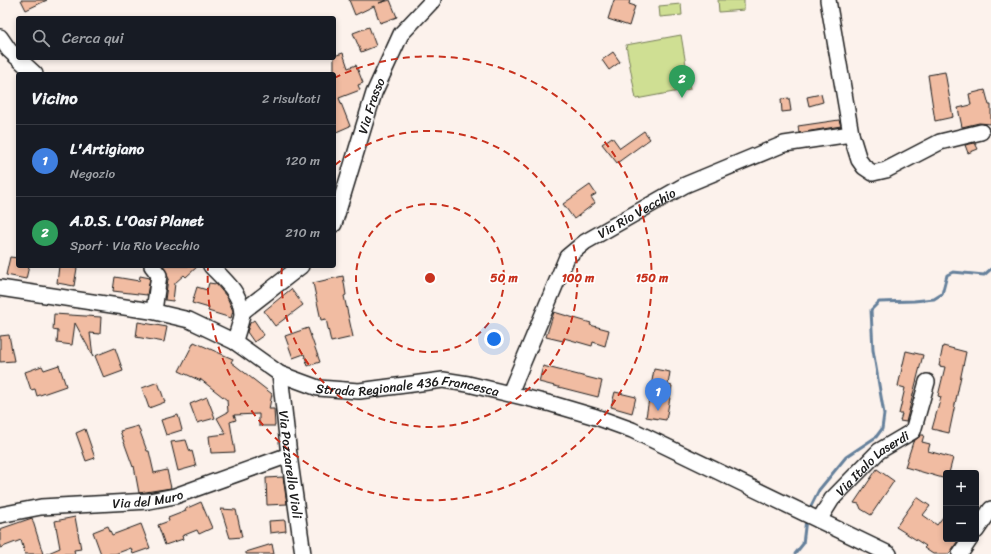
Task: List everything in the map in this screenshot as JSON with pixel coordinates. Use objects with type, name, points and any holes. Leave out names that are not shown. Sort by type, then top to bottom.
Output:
[{"type":"street","name":"Via Frasso","points":[[336,217],[374,93],[401,34],[433,0]]},
{"type":"street","points":[[828,0],[851,134],[859,160],[864,167],[874,173],[886,170],[940,142],[981,132]]},
{"type":"street","points":[[0,37],[9,50],[16,56]]},
{"type":"street","points":[[20,60],[33,72]]},
{"type":"street","name":"Via Rio Vecchio","points":[[510,393],[568,257],[585,242],[685,185],[784,144],[851,134]]},
{"type":"street","points":[[154,268],[159,275],[154,311]]},
{"type":"street","points":[[213,268],[229,284],[237,297],[242,312],[235,342]]},
{"type":"street","points":[[242,312],[298,268]]},
{"type":"street","name":"Strada Regionale 436 Francesca","points":[[0,288],[154,311],[189,320],[235,342],[280,374],[318,388],[335,391],[359,391],[443,380],[510,393],[596,417],[632,430],[889,554]]},
{"type":"street","name":"Via Pozzarello Violi","points":[[280,374],[289,456],[303,554]]},
{"type":"street","name":"Via Italo Laserdi","points":[[809,515],[832,499],[879,451],[913,431],[927,382]]},
{"type":"street","name":"Via del Muro","points":[[0,515],[42,508],[149,501],[175,496],[289,456]]},
{"type":"street","points":[[979,527],[991,509]]},
{"type":"street","points":[[960,554],[968,542]]},
{"type":"green space","points":[[718,0],[744,0],[744,10],[719,12]]},
{"type":"green space","points":[[681,4],[682,15],[660,17],[659,6]]},
{"type":"green space","points":[[681,35],[690,89],[636,99],[626,45]]},
{"type":"building","points":[[21,0],[47,0],[26,10]]},
{"type":"building","points":[[349,0],[387,0],[379,3],[390,0],[397,17],[380,23],[374,6],[355,15]]},
{"type":"building","points":[[614,0],[630,0],[629,4],[635,6],[629,26],[608,19]]},
{"type":"building","points":[[369,27],[376,46],[361,52],[353,33]]},
{"type":"building","points":[[613,52],[620,62],[609,70],[602,60]]},
{"type":"building","points":[[343,53],[348,68],[356,65],[363,83],[358,85],[360,90],[339,98],[350,126],[336,132],[336,72],[334,72],[334,60],[336,60],[336,55]]},
{"type":"building","points":[[945,72],[953,117],[935,121],[928,75]]},
{"type":"building","points":[[985,90],[989,105],[991,105],[991,124],[979,123],[962,127],[958,108],[971,105],[969,94]]},
{"type":"building","points":[[821,94],[823,102],[809,106],[807,97]]},
{"type":"building","points":[[789,98],[791,111],[782,112],[781,99]]},
{"type":"building","points":[[839,120],[841,126],[799,133],[798,126]]},
{"type":"building","points":[[644,131],[650,139],[617,163],[602,144],[612,137],[620,148]]},
{"type":"building","points":[[975,143],[978,149],[968,153],[965,145]]},
{"type":"building","points":[[590,185],[596,194],[591,197],[595,203],[574,219],[563,204]]},
{"type":"building","points":[[10,257],[16,258],[16,268],[29,268],[26,279],[6,275]]},
{"type":"building","points":[[59,268],[77,268],[74,286],[57,283]]},
{"type":"building","points":[[164,268],[196,268],[186,277],[184,275],[175,283],[173,301],[165,300],[169,279]]},
{"type":"building","points":[[140,276],[150,278],[147,295],[113,291],[115,277],[139,281]]},
{"type":"building","points":[[343,276],[346,295],[344,296],[353,337],[331,342],[326,319],[321,320],[313,283]]},
{"type":"building","points":[[209,283],[216,284],[227,297],[233,311],[231,318],[208,311],[209,308],[192,303],[197,287],[207,290]]},
{"type":"building","points":[[291,289],[303,305],[275,326],[264,311]]},
{"type":"building","points":[[554,312],[609,330],[605,346],[593,342],[592,346],[564,338],[563,341],[546,337]]},
{"type":"building","points":[[54,314],[101,317],[100,334],[90,333],[93,356],[75,323],[72,345],[57,343],[58,331],[53,330]]},
{"type":"building","points":[[254,320],[264,335],[254,342],[247,332],[250,323]]},
{"type":"building","points":[[138,322],[167,327],[164,342],[136,337]]},
{"type":"building","points":[[308,328],[320,362],[308,366],[304,354],[293,358],[285,336]]},
{"type":"building","points":[[9,335],[14,361],[0,362],[0,336]]},
{"type":"building","points":[[194,342],[233,359],[231,362],[272,394],[269,409],[274,409],[275,426],[259,426],[259,414],[234,415],[236,420],[230,422],[235,452],[211,453],[209,436],[226,434],[217,418],[228,412],[227,400],[200,379],[201,381],[179,371]]},
{"type":"building","points":[[943,346],[966,352],[949,433],[932,429],[941,397],[938,396],[945,367],[939,366]]},
{"type":"building","points":[[115,348],[123,371],[104,378],[95,356]]},
{"type":"building","points":[[906,351],[923,355],[906,422],[900,421],[902,414],[899,414],[905,388],[898,386]]},
{"type":"building","points":[[59,365],[66,386],[37,396],[35,389],[31,390],[25,372],[42,366],[44,370]]},
{"type":"building","points":[[543,366],[602,381],[598,397],[539,382]]},
{"type":"building","points":[[654,369],[670,372],[668,385],[672,386],[666,420],[646,417]]},
{"type":"building","points":[[158,382],[165,402],[149,408],[142,388]]},
{"type":"building","points":[[615,392],[636,397],[632,413],[611,407]]},
{"type":"building","points":[[207,397],[215,418],[197,423],[190,404]]},
{"type":"building","points":[[178,415],[182,430],[166,435],[161,420]]},
{"type":"building","points":[[138,426],[147,451],[149,451],[154,473],[167,470],[171,488],[139,493],[134,466],[133,467],[120,431]]},
{"type":"building","points":[[85,429],[95,458],[86,461],[76,433]]},
{"type":"building","points":[[921,435],[924,435],[922,442],[930,444],[928,451],[953,458],[950,470],[943,470],[943,478],[905,467],[913,442]]},
{"type":"building","points":[[186,440],[190,452],[192,451],[196,466],[178,471],[171,442]]},
{"type":"building","points":[[877,469],[894,481],[871,515],[861,509],[859,504],[854,503]]},
{"type":"building","points":[[283,477],[287,504],[267,505],[266,478]]},
{"type":"building","points":[[917,497],[930,506],[923,515],[937,525],[943,517],[943,542],[957,542],[949,554],[933,554],[924,548],[926,546],[896,527]]},
{"type":"building","points":[[201,502],[212,528],[199,534],[197,530],[182,536],[183,539],[165,545],[158,525],[169,521],[168,518],[186,511],[185,509]]},
{"type":"building","points":[[221,509],[236,510],[242,537],[230,538]]},
{"type":"building","points":[[75,517],[81,549],[74,550],[75,554],[46,554],[60,548],[55,521]]},
{"type":"building","points":[[32,518],[43,554],[25,554],[21,540],[0,548],[0,529]]},
{"type":"building","points":[[285,520],[286,531],[270,533],[269,521]]},
{"type":"building","points":[[141,524],[150,548],[133,554],[131,548],[115,554],[101,554],[93,532],[108,526],[112,535]]},
{"type":"building","points":[[272,544],[274,554],[246,554],[246,552]]},
{"type":"waterway","points":[[809,510],[819,490],[846,457],[876,437],[882,429],[884,414],[873,350],[871,310],[879,302],[934,299],[942,294],[947,275],[953,272],[984,275],[991,269]]},
{"type":"waterway","points":[[795,554],[803,544],[806,519]]},
{"type":"place","name":"A.D.S. L'Oasi Planet","points":[[682,98]]},
{"type":"place","name":"L'Artigiano","points":[[658,411]]}]
